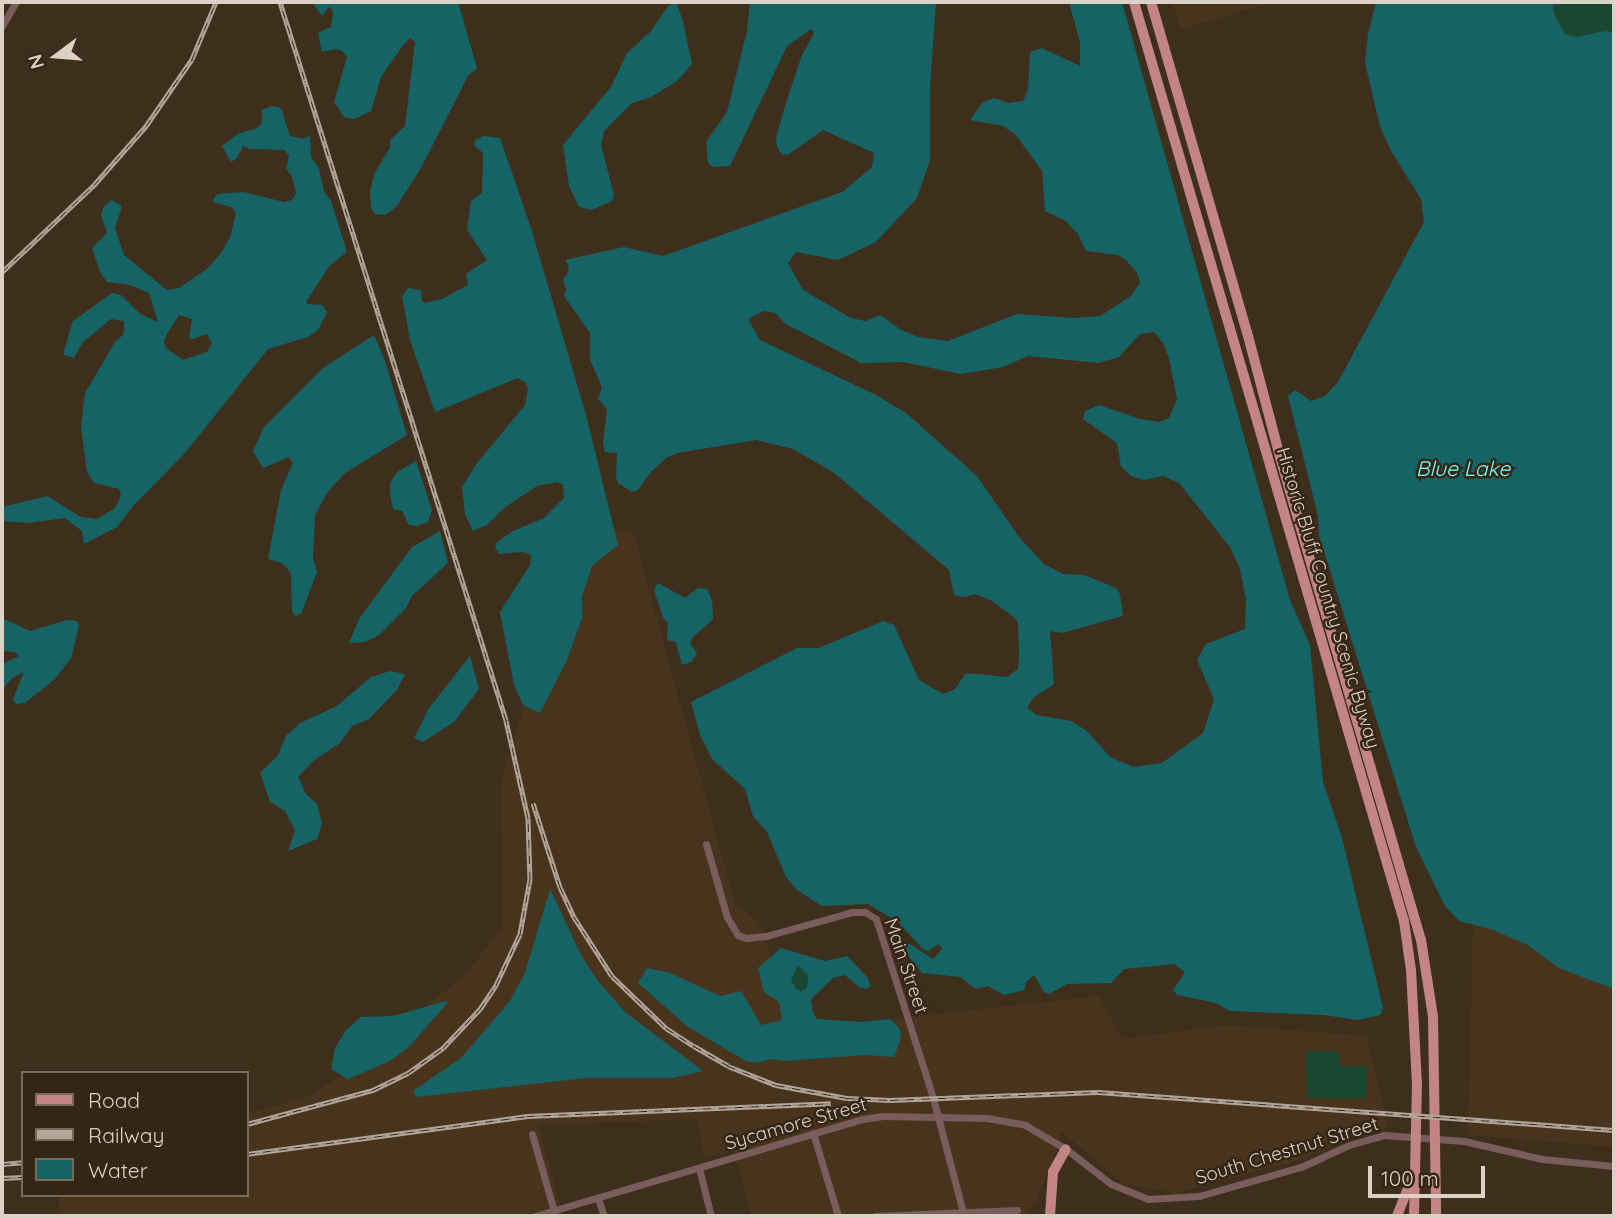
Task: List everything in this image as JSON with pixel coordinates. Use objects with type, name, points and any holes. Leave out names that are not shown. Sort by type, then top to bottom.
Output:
[{"type":"main road","name":"Historic Bluff Country Scenic Byway","points":[[1135,2],[1396,887],[1411,970],[1417,1084],[1414,1216]]},
{"type":"main road","name":"Historic Bluff Country Scenic Byway","points":[[1151,2],[1243,318],[1283,469],[1415,913],[1429,984],[1434,1083],[1434,1216]]},
{"type":"main road","points":[[1050,1216],[1049,1201],[1055,1165],[1066,1149]]},
{"type":"main road","points":[[1397,1216],[1415,1169]]},
{"type":"main road","points":[[1042,1216],[1049,1201]]},
{"type":"street","points":[[2,26],[16,2]]},
{"type":"street","name":"Main Street","points":[[706,844],[727,917],[738,934],[746,938],[766,936],[852,912],[865,912],[876,919],[933,1098],[936,1119],[964,1212]]},
{"type":"street","name":"Sycamore Street","points":[[534,1216],[872,1116],[987,1118],[1012,1121],[1038,1130],[1066,1149]]},
{"type":"street","points":[[813,1133],[838,1216]]},
{"type":"street","points":[[532,1135],[554,1211]]},
{"type":"street","name":"South Chestnut Street","points":[[1066,1149],[1111,1184],[1139,1196],[1166,1200],[1199,1196],[1301,1167],[1349,1145],[1384,1135],[1464,1141],[1542,1159],[1614,1166]]},
{"type":"street","points":[[699,1168],[712,1216]]},
{"type":"street","points":[[598,1198],[604,1216]]},
{"type":"street","points":[[876,1216],[1017,1210]]},
{"type":"shaded area","points":[[1172,2],[1273,2],[1181,29]]},
{"type":"shaded area","points":[[581,519],[634,535],[735,904],[758,921],[798,1031],[871,1036],[899,1018],[1099,996],[1122,1039],[1227,1025],[1367,1036],[1388,1129],[1367,1132],[1298,1160],[1175,1193],[1124,1184],[1062,1132],[1036,1202],[1026,1216],[752,1216],[733,1151],[705,1158],[697,1119],[538,1125],[563,1216],[59,1216],[59,1197],[248,1197],[248,1113],[308,1097],[353,1067],[466,974],[502,928],[501,781]]},
{"type":"shaded area","points":[[1474,885],[1614,924],[1614,1147],[1468,1135]]},
{"type":"green space","points":[[1553,2],[1614,2],[1614,32],[1605,31],[1577,37],[1565,34],[1554,14]]},
{"type":"green space","points":[[798,964],[808,976],[807,988],[801,991],[796,989],[791,981]]},
{"type":"green space","points":[[1306,1051],[1339,1052],[1340,1066],[1366,1066],[1366,1098],[1307,1098]]},
{"type":"water","points":[[312,2],[458,2],[477,68],[468,76],[421,168],[397,206],[385,215],[375,214],[371,208],[370,191],[375,172],[390,148],[390,140],[405,126],[415,42],[410,38],[404,44],[381,77],[371,111],[354,119],[344,117],[334,102],[347,57],[342,51],[335,49],[322,52],[318,33],[331,27],[333,12],[331,7],[328,8],[322,16]]},
{"type":"water","points":[[676,2],[692,64],[677,81],[651,97],[632,103],[604,131],[601,145],[614,195],[612,201],[592,210],[579,207],[569,186],[563,145],[611,87],[627,53],[651,31],[668,6]]},
{"type":"water","points":[[750,2],[936,2],[930,87],[930,160],[917,198],[876,242],[838,260],[796,252],[788,263],[803,290],[851,318],[865,321],[880,315],[901,330],[919,337],[948,341],[1017,314],[1074,318],[1100,316],[1131,296],[1140,283],[1137,273],[1126,260],[1118,255],[1086,251],[1078,234],[1066,221],[1045,211],[1042,171],[1016,135],[1003,126],[970,120],[982,103],[994,98],[1008,103],[1023,101],[1028,90],[1030,52],[1042,48],[1080,66],[1080,43],[1069,2],[1122,2],[1290,600],[1310,645],[1323,782],[1342,838],[1383,1008],[1380,1015],[1358,1020],[1324,1015],[1230,1011],[1216,1003],[1177,995],[1173,990],[1185,972],[1174,964],[1124,969],[1111,983],[1067,984],[1049,994],[1044,992],[1034,975],[1026,982],[1024,990],[1004,995],[988,986],[976,989],[960,977],[922,973],[906,953],[904,944],[910,944],[933,959],[942,949],[939,944],[928,951],[923,949],[898,922],[868,904],[822,906],[797,890],[786,877],[767,832],[753,816],[745,789],[712,759],[700,735],[691,702],[797,648],[819,648],[883,621],[894,625],[919,680],[943,694],[955,689],[966,673],[1007,677],[1018,669],[1018,623],[992,601],[976,594],[963,597],[954,595],[949,570],[833,472],[793,449],[756,440],[677,453],[666,458],[649,474],[638,490],[632,492],[618,483],[617,453],[605,452],[603,443],[607,409],[598,399],[602,387],[590,360],[590,333],[564,296],[566,290],[563,278],[567,275],[569,266],[565,260],[624,247],[663,256],[842,192],[872,167],[874,153],[823,130],[789,154],[782,155],[777,147],[776,137],[787,100],[802,55],[814,33],[811,29],[787,46],[730,166],[713,167],[708,163],[706,142],[727,112],[747,31]],"holes":[[[764,311],[775,313],[786,324],[861,363],[903,362],[961,374],[1003,367],[1028,356],[1099,363],[1119,357],[1140,334],[1154,332],[1163,343],[1169,358],[1177,399],[1169,418],[1159,422],[1140,419],[1099,405],[1085,411],[1083,419],[1117,443],[1121,466],[1131,476],[1144,480],[1163,476],[1179,483],[1230,547],[1240,569],[1246,599],[1245,629],[1206,644],[1197,660],[1214,699],[1203,733],[1162,763],[1133,767],[1110,757],[1087,731],[1071,721],[1037,715],[1027,708],[1033,698],[1054,684],[1050,631],[1062,633],[1123,616],[1120,594],[1116,588],[1084,575],[1063,574],[1044,564],[1019,537],[977,476],[906,413],[876,395],[760,340],[748,319]]]},
{"type":"water","name":"Blue Lake","points":[[1376,2],[1553,2],[1554,14],[1565,34],[1577,37],[1605,31],[1614,32],[1614,989],[1559,968],[1526,944],[1491,929],[1459,921],[1445,906],[1416,847],[1319,535],[1318,516],[1288,396],[1295,390],[1311,401],[1325,396],[1338,382],[1424,222],[1421,199],[1391,151],[1380,126],[1365,63],[1368,34]]},
{"type":"water","points":[[271,106],[279,107],[290,136],[302,139],[310,136],[311,157],[319,168],[324,192],[331,201],[347,252],[330,265],[306,302],[322,305],[327,312],[318,330],[308,337],[268,349],[185,453],[134,505],[117,527],[84,544],[82,531],[65,518],[27,523],[2,521],[2,507],[47,496],[81,517],[97,519],[115,508],[121,496],[119,489],[94,483],[87,472],[81,426],[85,393],[115,342],[124,334],[124,321],[111,319],[82,343],[74,358],[64,355],[64,351],[73,321],[112,293],[121,295],[140,314],[158,322],[149,293],[130,285],[107,282],[100,272],[92,248],[107,233],[101,215],[103,208],[111,200],[122,206],[115,228],[124,255],[167,290],[179,288],[207,269],[222,252],[231,235],[236,212],[231,207],[212,202],[217,194],[244,192],[284,202],[292,200],[296,193],[292,176],[286,169],[289,156],[285,150],[250,149],[243,146],[237,158],[231,162],[222,146],[238,134],[257,128],[262,123],[262,110]],"holes":[[[179,315],[192,319],[189,337],[192,339],[207,334],[212,343],[207,352],[183,360],[166,348],[164,341]]]},
{"type":"water","points":[[484,136],[500,138],[531,228],[586,415],[618,545],[592,566],[582,596],[582,618],[567,660],[540,713],[523,705],[514,685],[500,612],[530,565],[531,555],[522,552],[499,554],[495,547],[497,542],[513,531],[544,518],[564,498],[563,485],[558,482],[537,486],[504,508],[487,525],[473,531],[465,514],[462,487],[477,463],[525,405],[528,389],[525,382],[518,378],[435,412],[410,340],[402,296],[408,288],[421,290],[422,301],[425,303],[442,299],[468,285],[466,274],[487,260],[467,230],[471,201],[482,193],[483,153],[475,146],[475,140]]},
{"type":"water","points":[[374,335],[385,361],[407,435],[345,473],[329,490],[315,515],[313,557],[317,572],[301,614],[295,616],[292,611],[291,573],[282,563],[268,559],[281,490],[293,463],[289,457],[263,468],[253,451],[264,427],[323,368]]},
{"type":"water","points":[[416,461],[432,510],[428,522],[417,526],[409,525],[402,511],[393,509],[390,493],[390,483],[397,472]]},
{"type":"water","points":[[440,531],[448,563],[412,596],[406,608],[379,635],[365,642],[349,643],[359,619],[412,547]]},
{"type":"water","points":[[658,583],[685,598],[698,588],[707,589],[712,600],[713,619],[690,643],[697,654],[691,662],[682,665],[676,642],[667,640],[668,623],[663,618],[654,590]]},
{"type":"water","points":[[2,618],[30,631],[67,620],[77,621],[79,626],[71,658],[55,679],[25,703],[16,704],[13,699],[24,672],[12,678],[2,690],[2,664],[19,656],[15,652],[2,651]]},
{"type":"water","points":[[470,656],[479,689],[454,722],[423,742],[414,738],[429,708]]},
{"type":"water","points":[[390,671],[405,674],[397,690],[369,719],[352,726],[340,743],[313,761],[298,777],[306,794],[317,804],[322,823],[317,839],[288,851],[295,830],[285,811],[270,802],[260,773],[278,755],[286,736],[300,723],[337,706],[371,677]]},
{"type":"water","points":[[550,889],[581,955],[598,981],[625,1012],[703,1071],[672,1078],[586,1078],[416,1097],[413,1091],[461,1058],[510,1001],[525,973]]},
{"type":"water","points":[[781,948],[825,961],[847,956],[867,977],[871,986],[860,988],[845,975],[833,978],[811,999],[813,1013],[817,1019],[862,1022],[890,1019],[900,1029],[901,1038],[894,1057],[865,1055],[785,1061],[770,1059],[757,1063],[746,1061],[688,1027],[638,983],[647,968],[670,973],[720,996],[741,991],[761,1025],[779,1021],[782,1018],[779,1002],[764,992],[758,968]],"holes":[[[798,965],[808,976],[807,988],[801,991],[796,989],[791,981]]]},
{"type":"water","points":[[448,1002],[409,1047],[390,1061],[348,1079],[331,1069],[335,1048],[346,1030],[361,1017],[393,1016]]},
{"type":"railway","points":[[2,272],[94,185],[146,126],[192,59],[216,2]]},
{"type":"railway","points":[[248,1124],[373,1090],[408,1073],[443,1048],[480,1009],[496,985],[520,934],[530,879],[528,818],[506,720],[280,2]]},
{"type":"railway","points":[[533,803],[560,887],[574,917],[612,976],[666,1028],[728,1066],[776,1085],[847,1098],[890,1100],[1098,1092],[1614,1130]]},
{"type":"railway","points":[[248,1154],[527,1116],[831,1103]]},
{"type":"railway","points":[[2,1164],[21,1162]]},
{"type":"railway","points":[[2,1178],[21,1177]]}]
